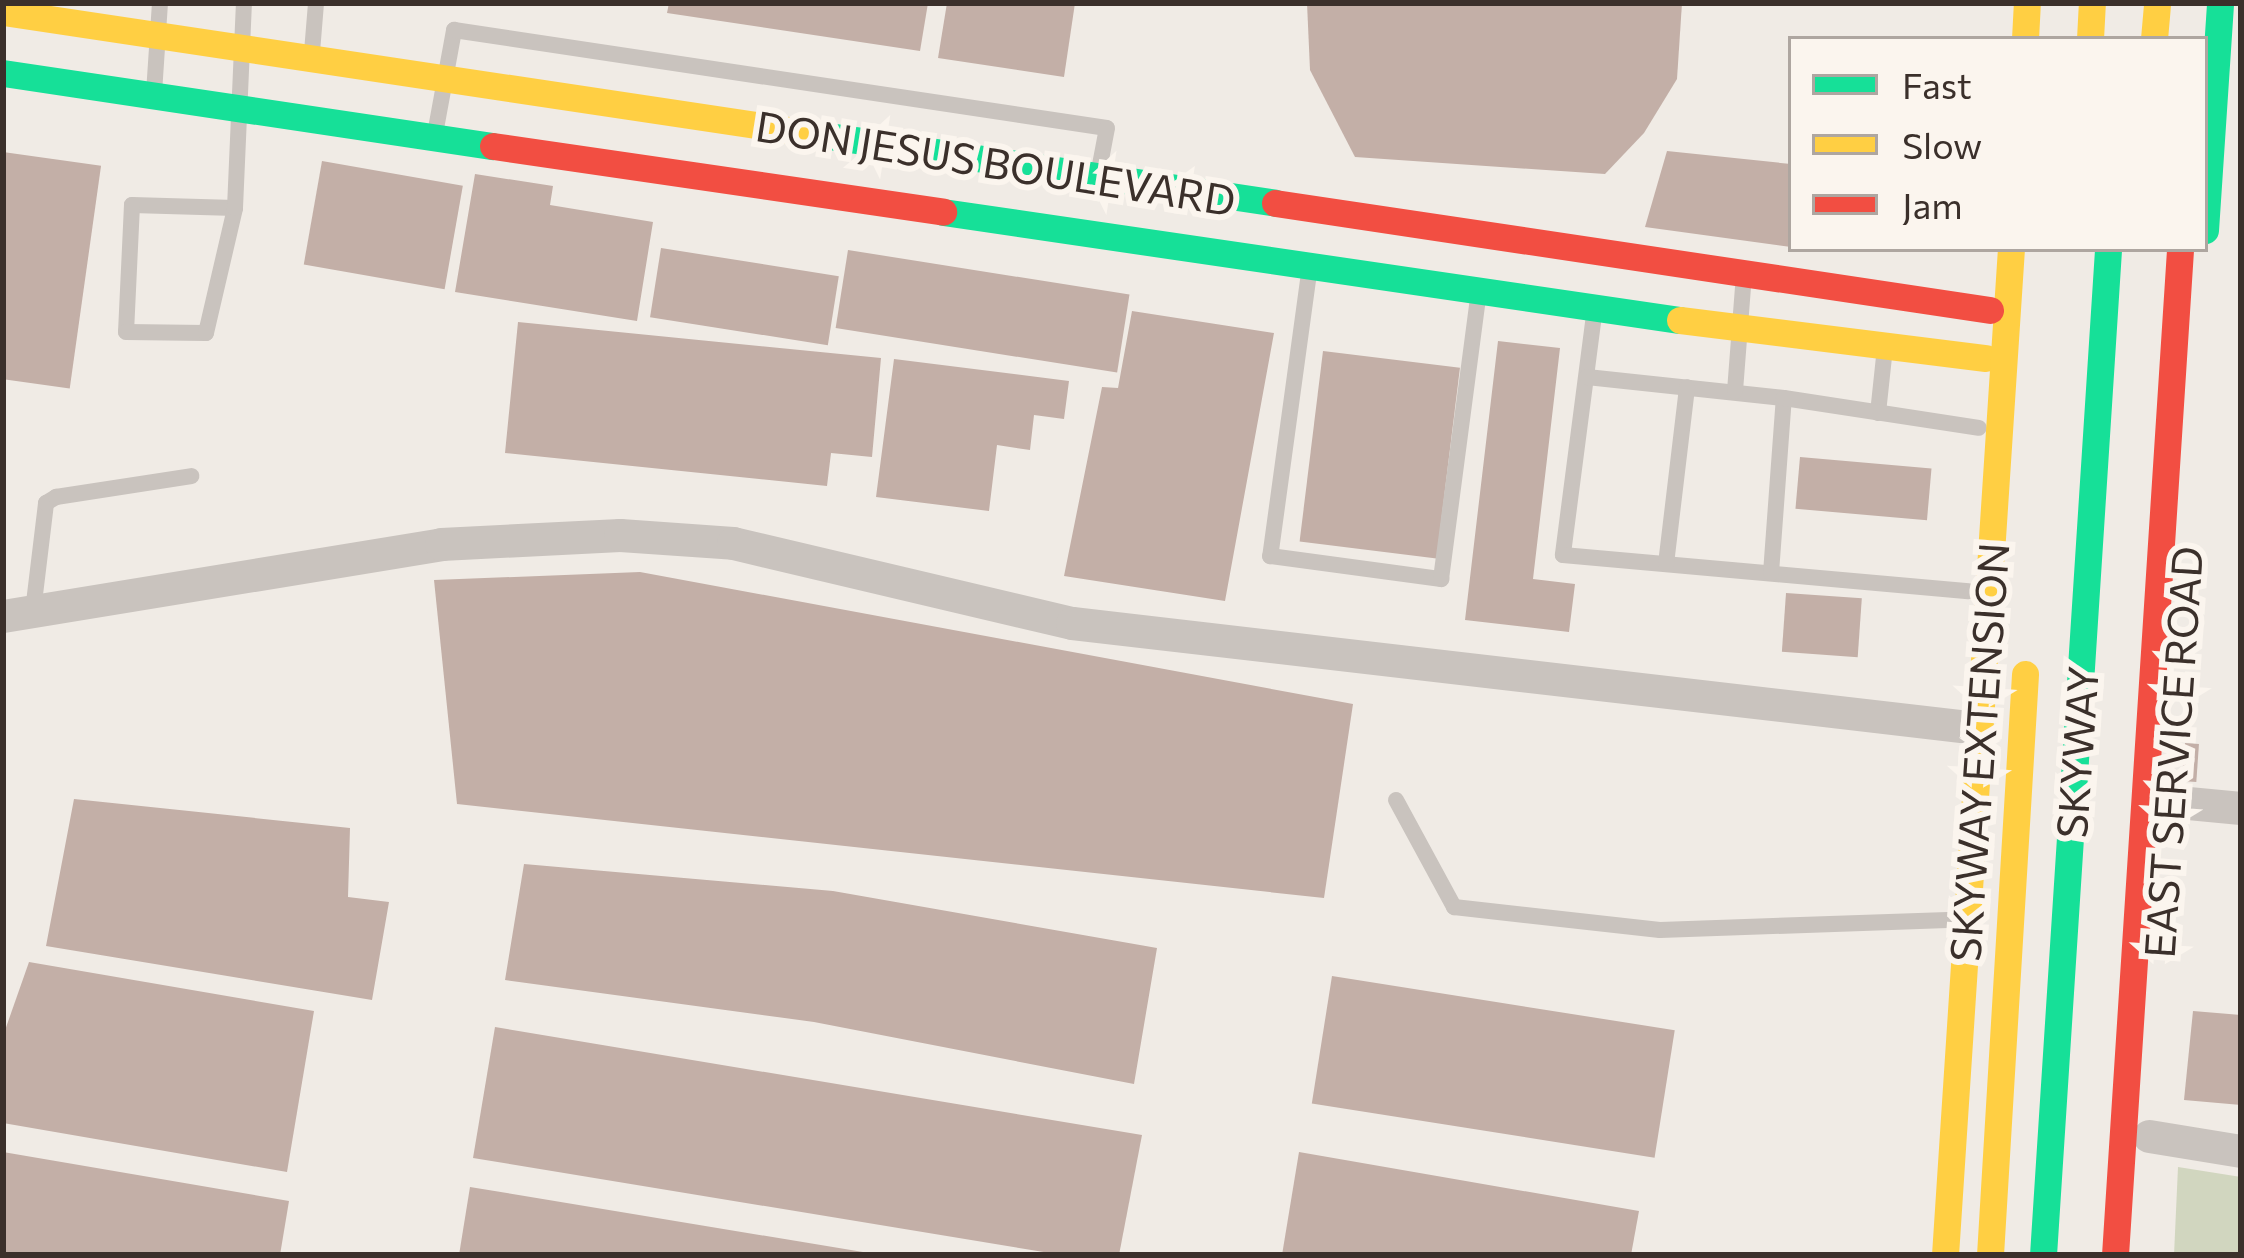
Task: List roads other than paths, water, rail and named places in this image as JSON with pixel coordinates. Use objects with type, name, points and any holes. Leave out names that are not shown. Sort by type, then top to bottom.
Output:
[{"type":"main road","points":[[2007,36],[2009,3]]},
{"type":"main road","points":[[2025,36],[2027,3]]},
{"type":"main road","points":[[2065,36],[2067,3]]},
{"type":"main road","points":[[2090,36],[2092,3]]},
{"type":"main road","points":[[2154,36],[2157,3]]},
{"type":"main road","points":[[2193,36],[2195,3]]},
{"type":"main road","points":[[2208,185],[2220,3]]},
{"type":"main road","name":"DON JESUS BOULEVARD","points":[[3,12],[1990,310]]},
{"type":"main road","name":"DON JESUS BOULEVARD","points":[[3,73],[1594,309],[1986,358]]},
{"type":"main road","points":[[1168,245],[1178,190]]},
{"type":"main road","points":[[1928,1255],[1994,252]]},
{"type":"main road","name":"SKYWAY EXTENSION","points":[[1945,1255],[2011,252]]},
{"type":"main road","name":"SKYWAY","points":[[2043,1255],[2108,252]]},
{"type":"main road","points":[[2116,1255],[2180,252]]},
{"type":"main road","name":"EAST SERVICE ROAD","points":[[2141,1255],[2204,252]]},
{"type":"main road","points":[[1990,1255],[2026,651]]},
{"type":"main road","name":"SKYWAY","points":[[2012,1255],[2050,670]]},
{"type":"street","points":[[18,614],[441,544],[620,535],[733,543],[1072,623],[1961,726]]},
{"type":"street","points":[[2167,801],[2241,808]]},
{"type":"street","points":[[2149,1136],[2241,1151]]},
{"type":"lane","points":[[154,94],[160,3]]},
{"type":"lane","points":[[235,208],[132,205],[126,332],[206,333],[235,208],[244,3]]},
{"type":"lane","points":[[311,59],[316,3]]},
{"type":"lane","points":[[435,135],[454,29],[1106,128],[1098,178]]},
{"type":"lane","points":[[1310,266],[1270,556],[1442,579],[1479,292]]},
{"type":"lane","points":[[1735,391],[1744,274]]},
{"type":"lane","points":[[1594,309],[1563,555],[1968,591]]},
{"type":"lane","points":[[1878,412],[1885,346]]},
{"type":"lane","points":[[1587,377],[1735,391],[1979,428]]},
{"type":"lane","points":[[1666,564],[1687,387]]},
{"type":"lane","points":[[1771,573],[1784,398]]},
{"type":"lane","points":[[18,614],[46,503],[56,496],[191,476]]},
{"type":"lane","points":[[1396,800],[1454,908],[1660,930],[1948,920]]}]
